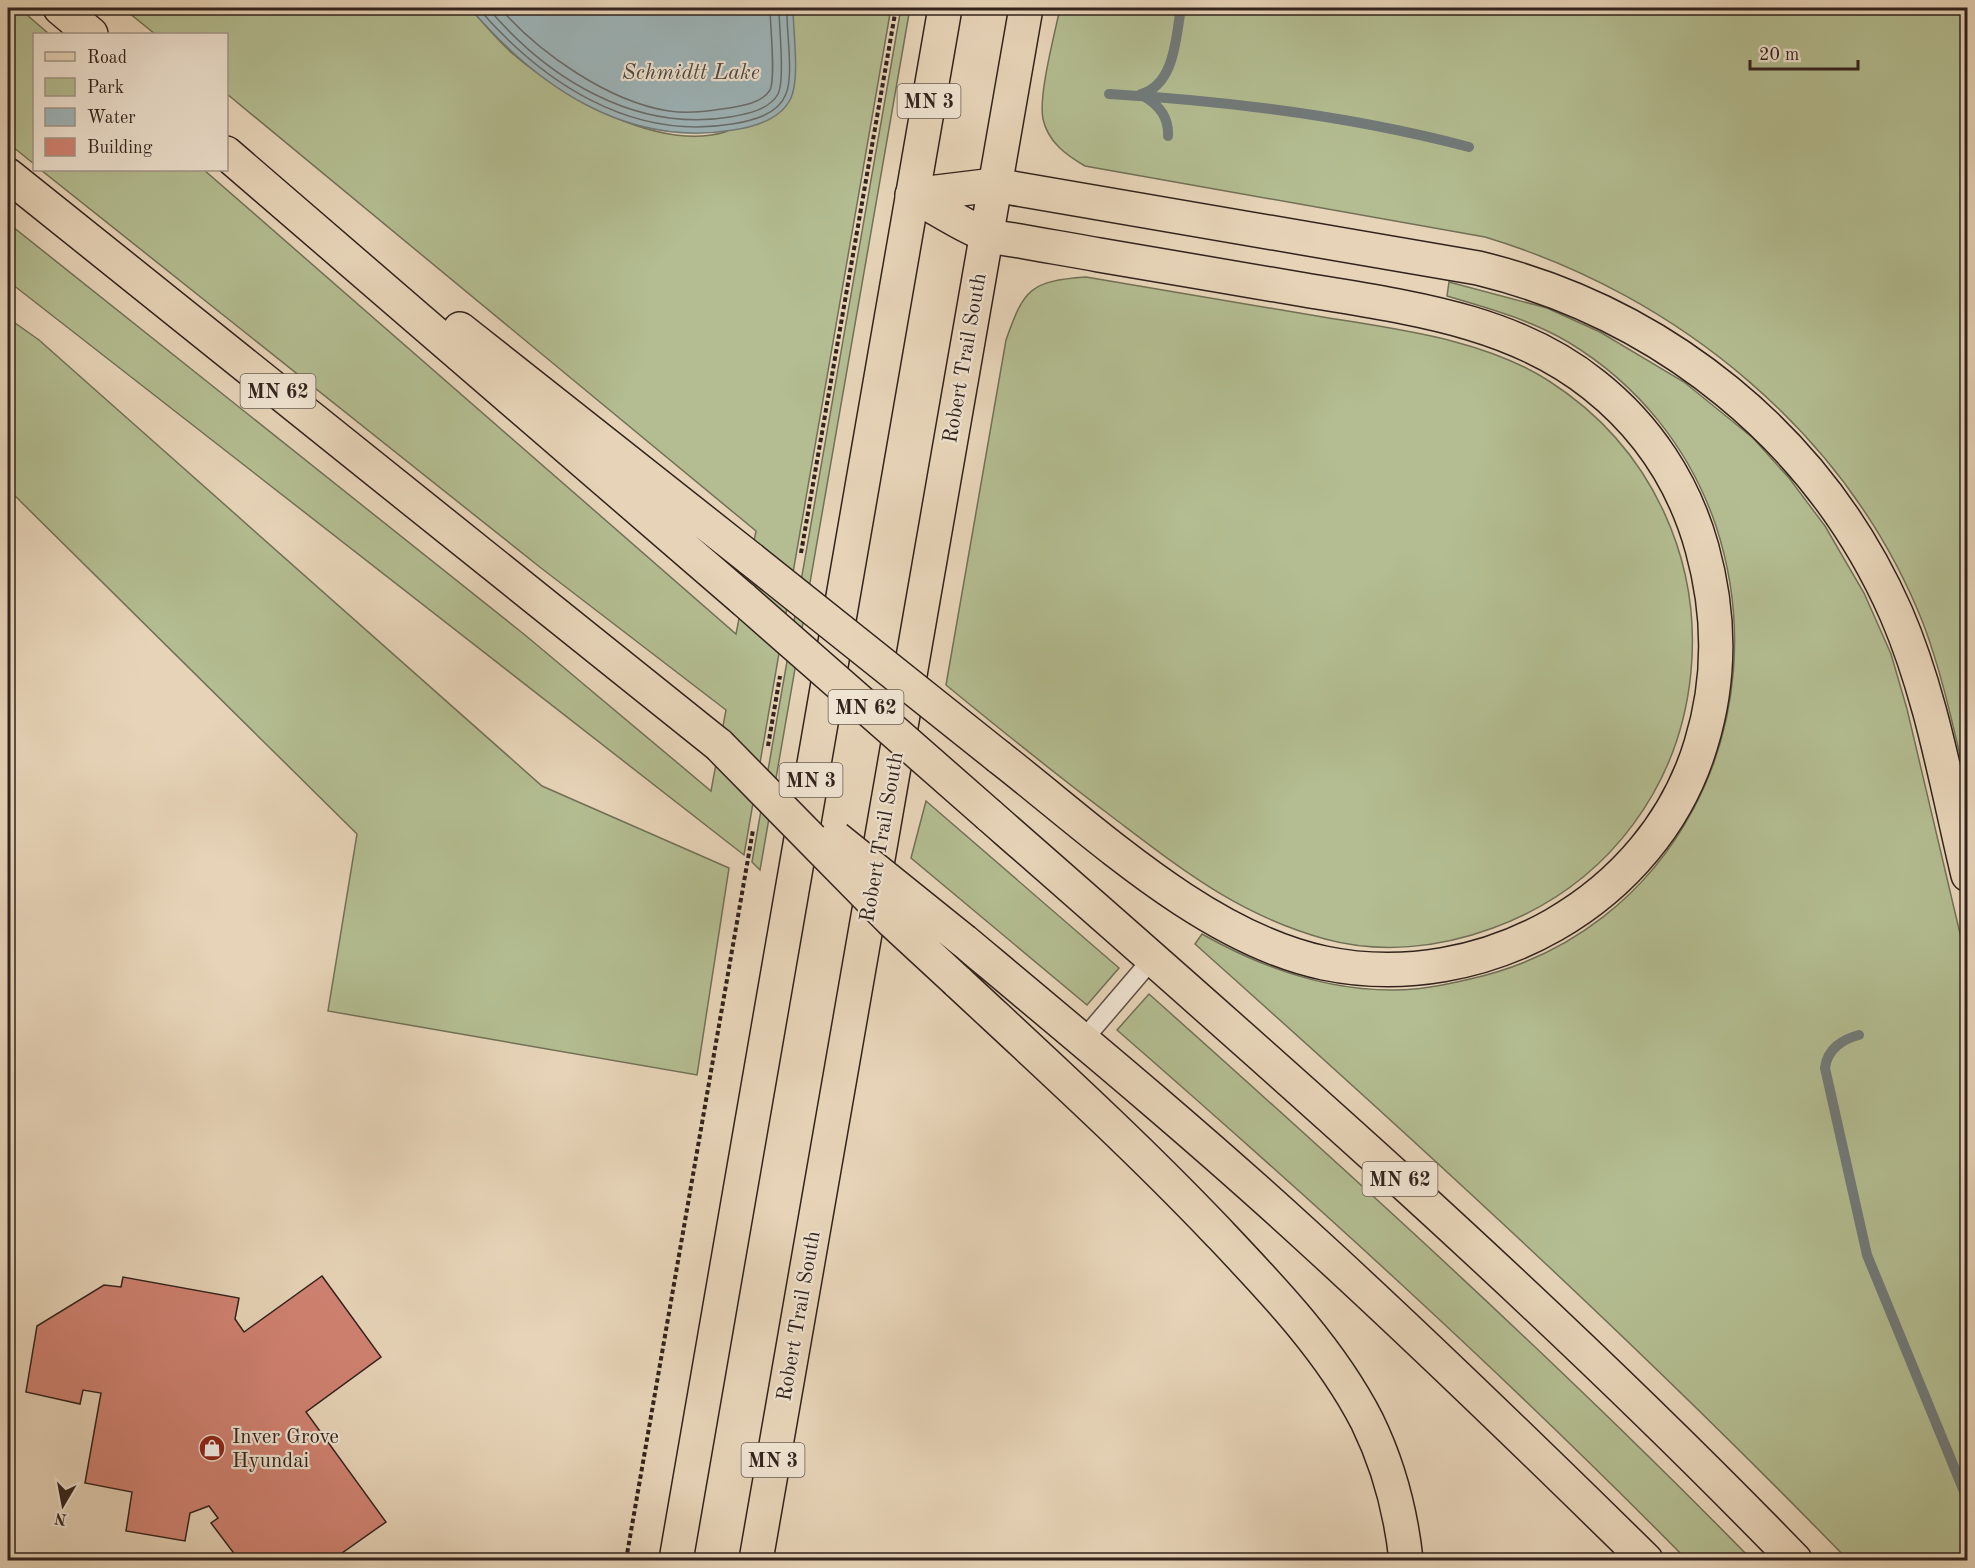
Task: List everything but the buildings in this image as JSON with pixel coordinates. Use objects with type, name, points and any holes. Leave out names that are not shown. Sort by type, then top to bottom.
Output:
[{"type":"main road","points":[[60,8],[90,33]]},
{"type":"main road","name":"MN 3","points":[[676,1560],[945,8]]},
{"type":"main road","name":"Robert Trail South","points":[[756,1560],[1026,8]]},
{"type":"main road","points":[[228,146],[1138,866],[1193,905],[1247,936],[1295,956],[1368,969],[1397,971],[1461,963],[1505,950],[1551,928],[1599,894],[1642,852],[1675,803],[1699,752],[1714,685],[1717,640],[1713,597],[1699,537],[1685,499],[1667,465],[1649,440],[1617,404],[1584,377],[1544,351],[1502,333],[1414,309],[986,235],[912,195]]},
{"type":"main road","name":"MN 62","points":[[228,155],[743,599],[1268,1059],[1489,1261],[1670,1435],[1795,1560]]},
{"type":"main road","name":"MN 62","points":[[8,175],[964,941],[1083,1040],[1307,1236],[1481,1397],[1646,1560]]},
{"type":"main road","points":[[912,195],[994,185],[1447,262],[1506,275],[1593,306],[1695,366],[1767,424],[1805,466],[1850,529],[1882,584],[1896,614],[1921,684],[1968,875]]},
{"type":"main road","points":[[720,745],[891,920],[1118,1130],[1267,1284],[1321,1349],[1345,1385],[1374,1437],[1391,1485],[1406,1560]]},
{"type":"lane","points":[[1083,1040],[1153,958]]},
{"type":"green space","points":[[8,8],[19,8],[48,33],[33,33],[33,163],[8,143]]},
{"type":"green space","points":[[123,8],[470,8],[513,54],[557,87],[612,116],[641,127],[670,134],[699,136],[731,129],[794,80],[793,8],[891,8],[744,855],[8,281],[8,223],[525,635],[711,791],[726,710],[541,568],[42,171],[205,171],[736,634],[756,531],[228,95],[228,33],[154,33]]},
{"type":"green space","points":[[901,8],[910,8],[760,870],[752,862]]},
{"type":"green space","points":[[1060,8],[1967,8],[1967,785],[1948,704],[1930,643],[1891,555],[1850,491],[1802,433],[1748,381],[1689,335],[1624,295],[1556,262],[1485,237],[1085,166],[1053,141],[1043,119],[1045,80]]},
{"type":"green space","points":[[1086,277],[1407,331],[1466,345],[1523,366],[1549,381],[1618,440],[1664,512],[1688,591],[1691,673],[1672,752],[1633,825],[1573,885],[1493,928],[1452,940],[1409,947],[1388,947],[1346,944],[1325,939],[1266,918],[1214,890],[1190,874],[1072,786],[946,685],[1006,340],[1018,309],[1032,291],[1052,281]]},
{"type":"green space","points":[[1449,282],[1547,308],[1600,332],[1684,382],[1753,438],[1789,478],[1825,526],[1864,593],[1891,654],[1907,709],[1967,963],[1967,1560],[1848,1560],[1689,1401],[1527,1246],[1195,944],[1202,934],[1248,957],[1296,975],[1320,982],[1370,989],[1405,990],[1442,985],[1470,979],[1542,955],[1604,917],[1654,867],[1694,809],[1720,743],[1733,673],[1732,600],[1716,526],[1692,471],[1676,445],[1639,398],[1593,359],[1568,342],[1539,327],[1447,296]]},
{"type":"green space","points":[[8,318],[39,340],[542,786],[729,868],[697,1075],[328,1011],[357,834],[8,489]]},
{"type":"green space","points":[[926,801],[1119,968],[1087,1005],[911,858]]},
{"type":"green space","points":[[1149,994],[1303,1132],[1531,1343],[1752,1560],[1687,1560],[1478,1356],[1263,1159],[1117,1030]]},
{"type":"water","name":"Schmidtt Lake","points":[[470,8],[793,8],[796,67],[794,89],[791,98],[781,111],[774,117],[750,127],[694,133],[656,130],[620,120],[554,86],[496,36]]},
{"type":"waterway","points":[[1141,94],[1152,89],[1161,81],[1167,70],[1175,45],[1181,8]]},
{"type":"waterway","points":[[1109,94],[1199,101],[1335,118],[1469,147]]},
{"type":"waterway","points":[[1145,97],[1163,113],[1168,136]]},
{"type":"waterway","points":[[1859,1035],[1847,1039],[1832,1050],[1825,1068],[1867,1255],[1968,1501]]},
{"type":"place","name":"Inver Grove Hyundai","points":[[212,1448]]}]
